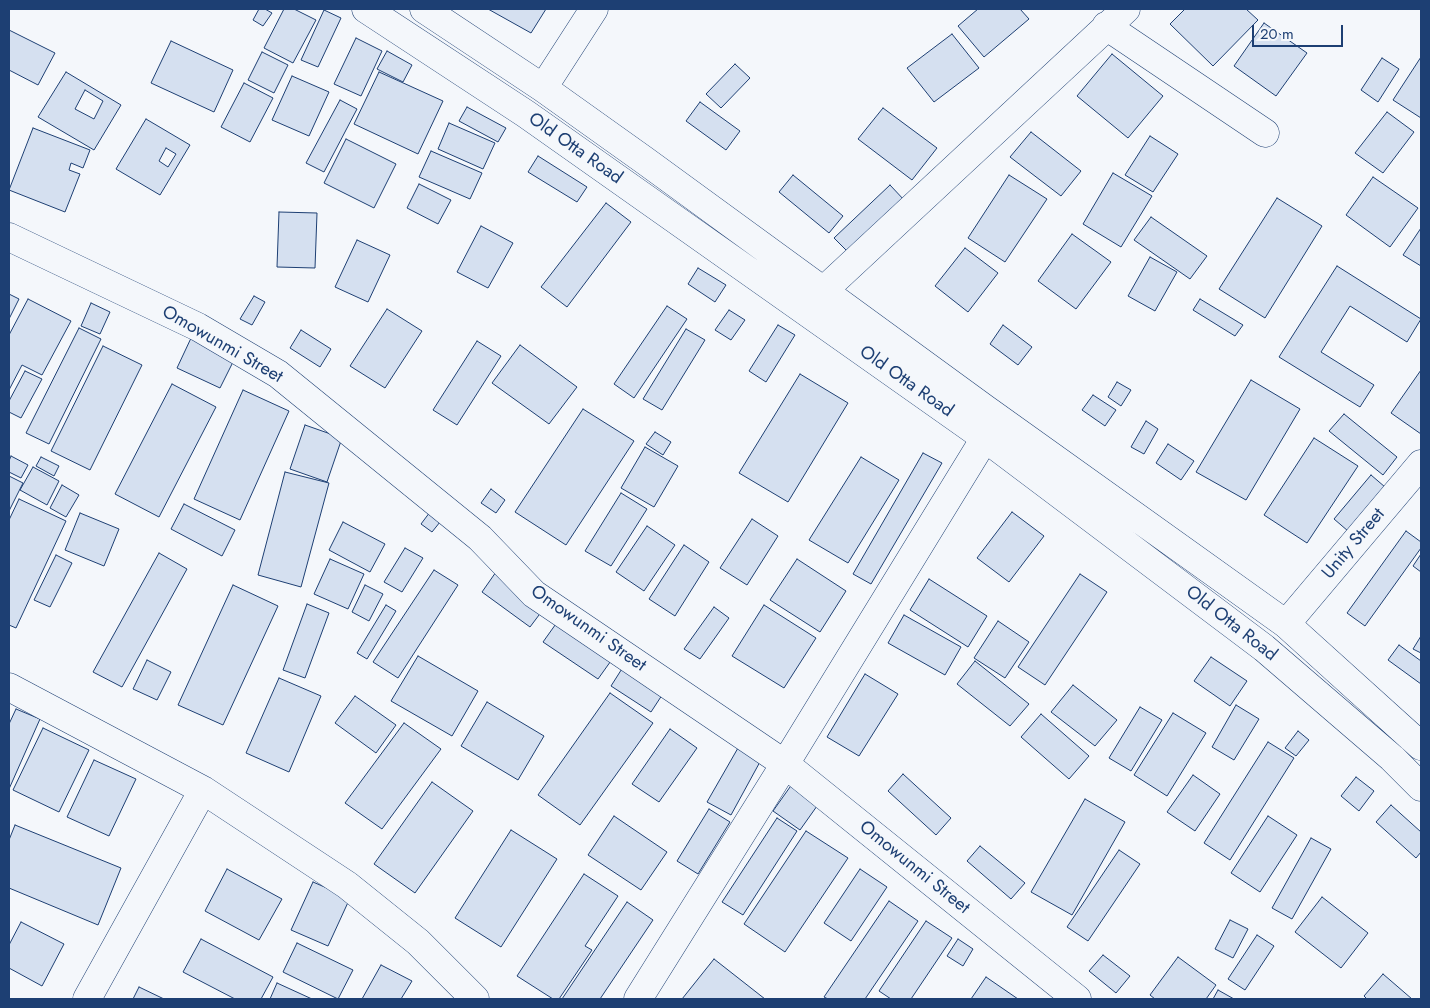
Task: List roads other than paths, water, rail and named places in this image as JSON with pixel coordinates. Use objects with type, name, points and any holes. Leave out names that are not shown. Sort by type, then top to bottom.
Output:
[{"type":"street","name":"Old Otta Road","points":[[366,9],[533,120],[985,438],[1264,648],[1392,758],[1421,788]]},
{"type":"street","name":"Old Otta Road","points":[[424,9],[543,88],[644,160],[992,414],[1286,624],[1421,746]]},
{"type":"street","points":[[543,88],[594,9]]},
{"type":"street","points":[[824,290],[1116,18],[1265,133]]},
{"type":"street","name":"Omowunmi Street","points":[[9,237],[198,327],[278,374],[480,538],[534,594],[786,764],[1077,999]]},
{"type":"street","points":[[638,999],[786,764],[985,438]]},
{"type":"street","name":"Unity Street","points":[[1286,624],[1421,464]]},
{"type":"street","points":[[9,687],[203,790],[347,885],[418,942],[475,999]]},
{"type":"street","points":[[87,999],[203,790]]}]
